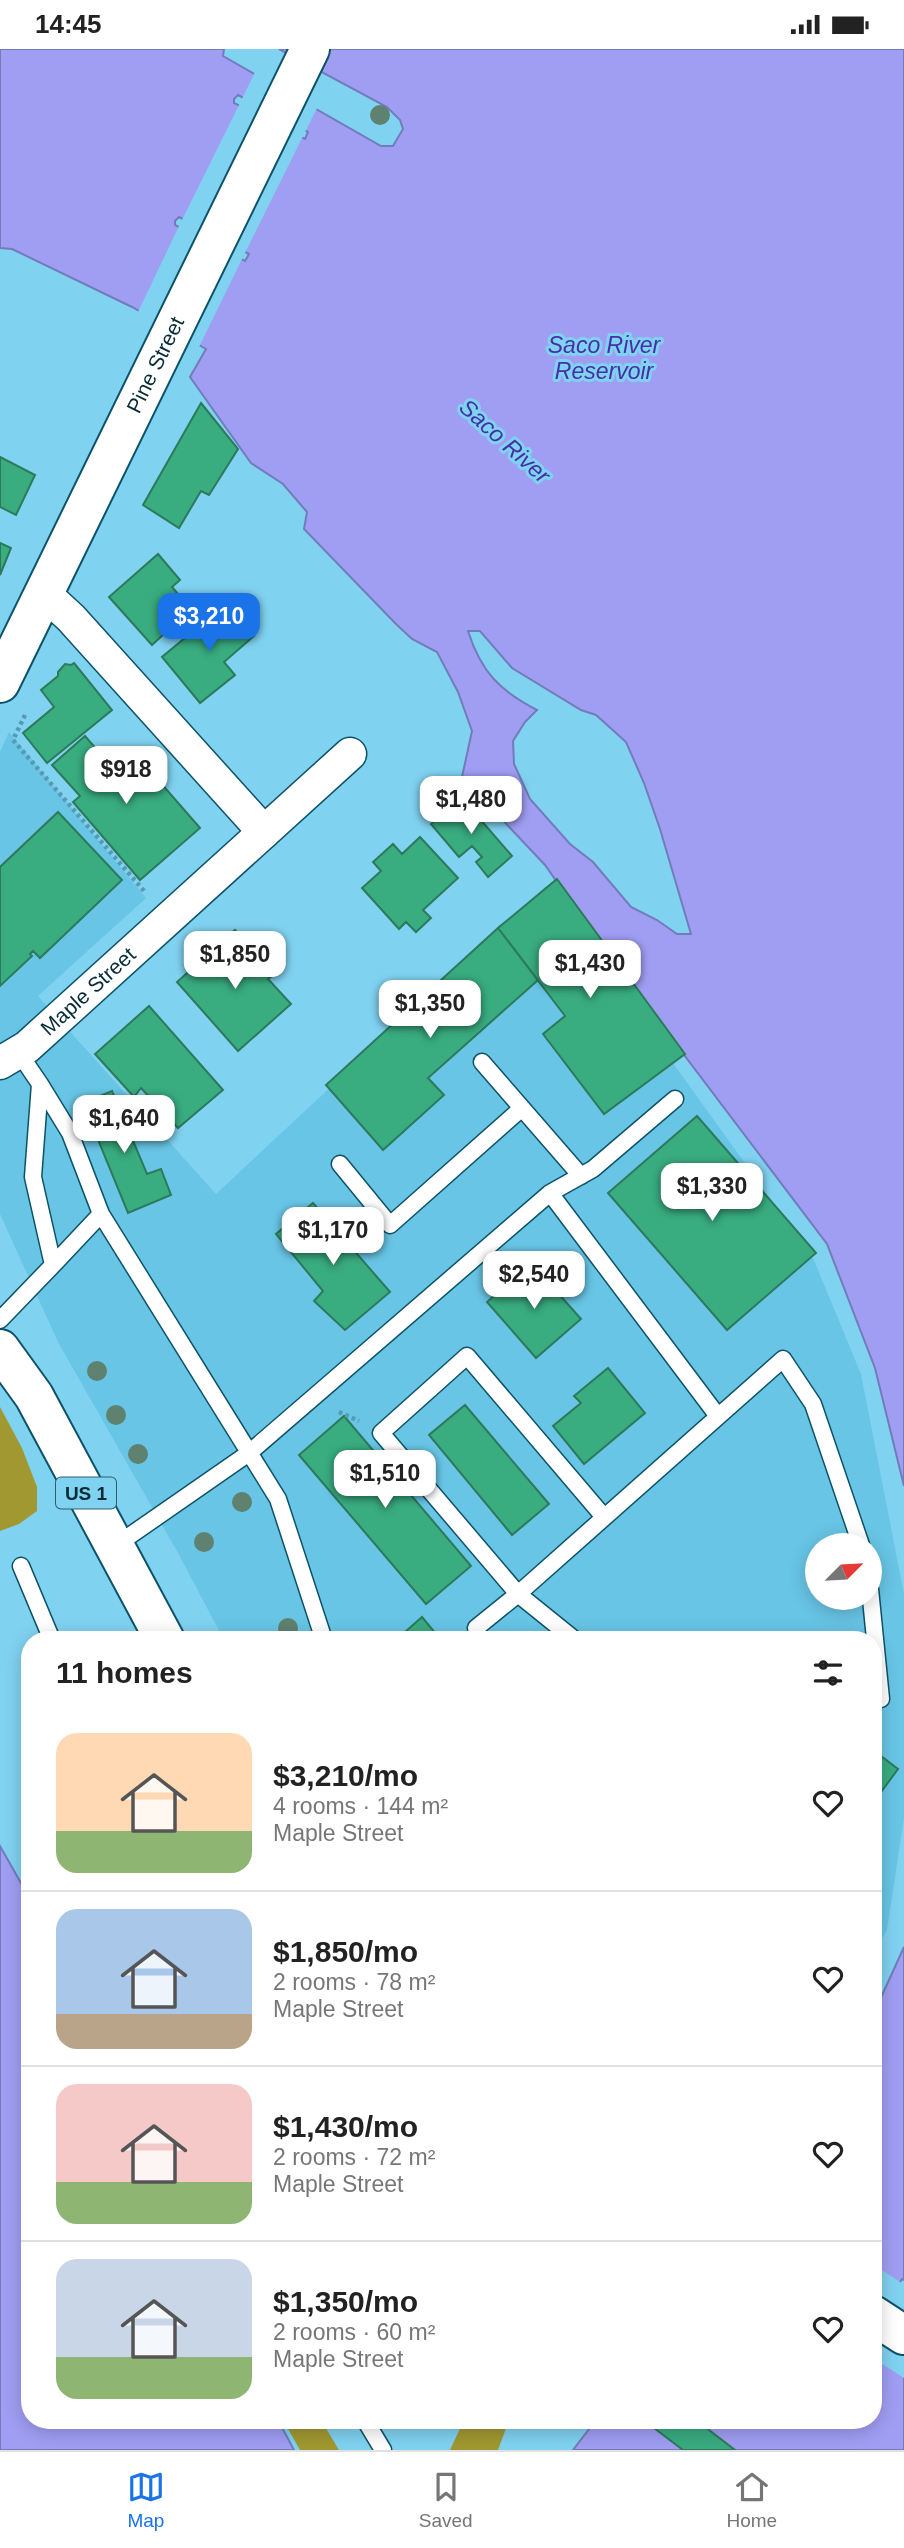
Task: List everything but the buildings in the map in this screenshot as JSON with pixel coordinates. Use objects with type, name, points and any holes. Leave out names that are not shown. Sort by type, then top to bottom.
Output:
[{"type":"street","name":"Pine Street","points":[[0,683],[310,49]]},
{"type":"street","points":[[45,594],[71,618],[264,831]]},
{"type":"street","name":"Maple Street","points":[[9,1058],[350,754]]},
{"type":"street","name":"US 1","points":[[0,1349],[34,1396],[161,1631]]},
{"type":"street","points":[[882,2321],[904,2335]]},
{"type":"lane","points":[[9,1058],[40,1084],[70,1133],[101,1214],[278,1499],[321,1631]]},
{"type":"lane","points":[[482,1062],[581,1175]]},
{"type":"lane","points":[[40,1084],[33,1177],[53,1265]]},
{"type":"lane","points":[[114,1546],[249,1454],[550,1193],[593,1169],[676,1099]]},
{"type":"lane","points":[[340,1164],[390,1225],[522,1108]]},
{"type":"lane","points":[[550,1193],[717,1415]]},
{"type":"lane","points":[[0,1320],[101,1214]]},
{"type":"lane","points":[[564,1631],[518,1594],[382,1433],[467,1356],[604,1517]]},
{"type":"lane","points":[[476,1628],[518,1594],[783,1359],[813,1404],[857,1533]]},
{"type":"lane","points":[[21,1566],[48,1631]]},
{"type":"lane","points":[[872,1610],[874,1631]]},
{"type":"lane","points":[[370,2429],[383,2450]]},
{"type":"path","points":[[13,740],[168,919]]},
{"type":"path","points":[[296,1413],[326,1421],[340,1411],[382,1433]]},
{"type":"shaded area","points":[[9,732],[146,898],[38,996],[216,1194],[546,886],[813,1258],[861,1374],[904,1594],[904,1818],[887,1930],[882,1939],[882,1631],[219,1631],[58,1342],[0,1214],[0,752]]},
{"type":"shaded area","points":[[0,1407],[22,1448],[37,1487],[37,1511],[19,1524],[0,1531]]},
{"type":"shaded area","points":[[288,2429],[326,2429],[339,2450],[300,2450]]},
{"type":"shaded area","points":[[460,2429],[506,2429],[498,2450],[450,2450]]},
{"type":"water","name":"Saco River Reservoir","points":[[0,49],[224,49],[223,56],[381,146],[393,146],[403,129],[400,120],[387,107],[279,49],[904,49],[904,1486],[875,1368],[827,1244],[598,941],[545,865],[462,777],[472,731],[458,692],[437,652],[412,639],[396,624],[304,529],[307,512],[283,484],[251,463],[190,377],[206,349],[132,307],[12,249],[0,248]],"holes":[[[238,95],[308,132],[305,139],[234,103]],[[179,217],[249,254],[245,261],[175,225]],[[468,631],[480,631],[512,668],[581,710],[596,715],[626,742],[660,829],[691,934],[677,934],[631,907],[593,862],[570,844],[530,799],[514,764],[513,741],[525,722],[537,710],[512,695],[494,679],[473,645]]]},
{"type":"water","points":[[0,1846],[21,1883],[21,2429],[283,2429],[294,2450],[0,2450]]},
{"type":"water","points":[[904,1947],[904,2280],[902,2279],[882,2309],[882,1995]]},
{"type":"water","points":[[904,2288],[904,2450],[573,2450],[589,2429],[882,2429],[882,2320]]},
{"type":"pier","points":[[256,70],[318,106],[244,255],[181,222],[240,103],[303,134],[241,101]]},
{"type":"pier","points":[[180,224],[243,257],[198,349],[137,314]]},
{"type":"pier","points":[[882,2270],[904,2285],[904,2378],[882,2364]]},
{"type":"water label","name":"Saco River","points":[[505,441]]}]
